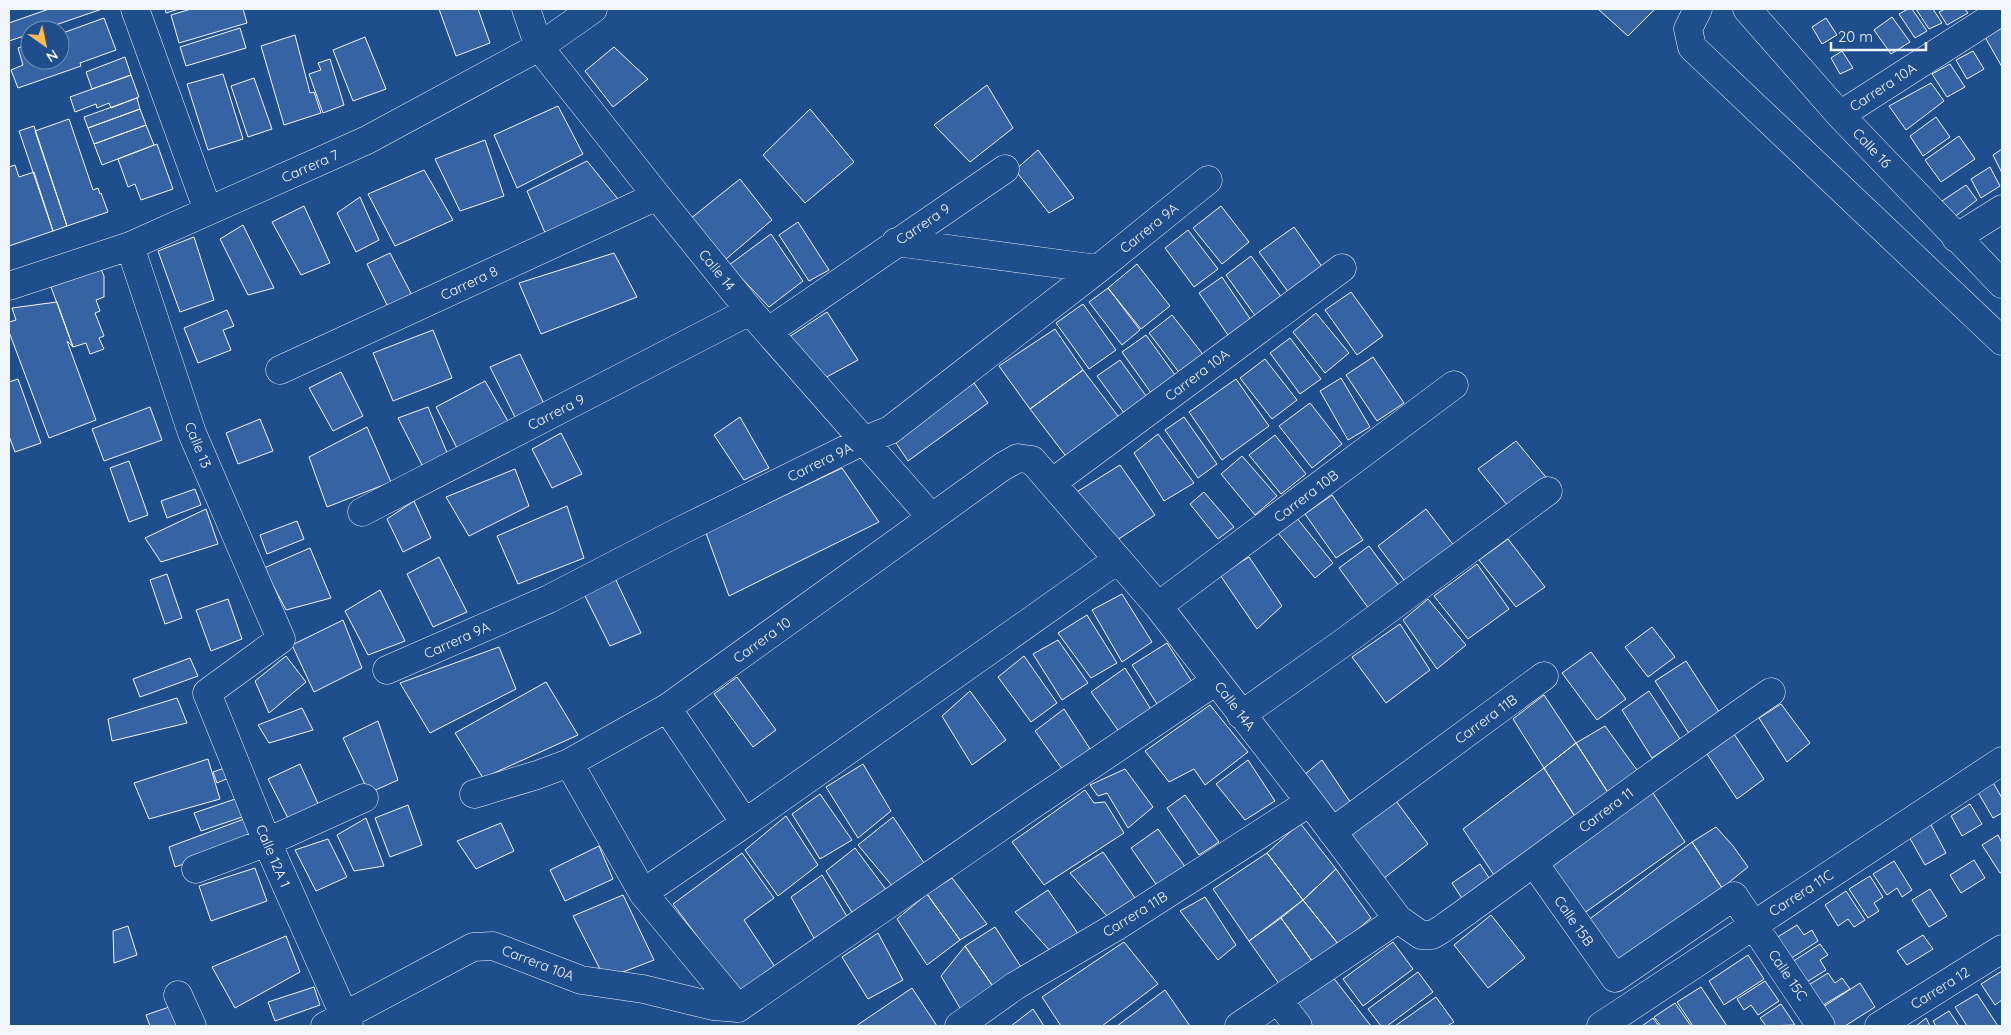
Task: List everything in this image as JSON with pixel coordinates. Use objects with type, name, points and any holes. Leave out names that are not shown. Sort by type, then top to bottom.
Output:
[{"type":"street","points":[[135,9],[208,212]]},
{"type":"street","name":"Calle 14","points":[[526,9],[539,47],[657,196],[750,311],[931,517]]},
{"type":"street","name":"Carrera 7","points":[[9,286],[130,246],[367,140],[539,47],[593,9]]},
{"type":"street","name":"Calle 16","points":[[1747,9],[1840,115],[2002,284]]},
{"type":"street","name":"Carrera 10A","points":[[1840,115],[2002,10]]},
{"type":"street","points":[[1693,19],[1692,47],[2002,341]]},
{"type":"street","name":"Carrera 9","points":[[769,331],[896,242],[1005,169]]},
{"type":"street","name":"Carrera 9A","points":[[387,670],[549,599],[863,440],[890,430],[1098,269],[1208,180]]},
{"type":"street","name":"Carrera 8","points":[[280,370],[657,196]]},
{"type":"street","points":[[1956,238],[2002,209]]},
{"type":"street","points":[[896,242],[1098,269]]},
{"type":"street","name":"Calle 13","points":[[130,246],[192,433],[281,639],[207,693]]},
{"type":"street","name":"Carrera 10A","points":[[1053,482],[1342,268]]},
{"type":"street","name":"Carrera 9","points":[[362,512],[750,311]]},
{"type":"street","name":"Carrera 10B","points":[[1158,606],[1454,385]]},
{"type":"street","name":"Carrera 10","points":[[474,794],[569,763],[667,708],[1002,467],[1018,458],[1032,460]]},
{"type":"street","name":"Calle 14A","points":[[1032,460],[1053,482],[1116,560],[1158,606],[1398,919],[1421,935],[1432,935],[1442,929]]},
{"type":"street","points":[[1241,715],[1340,645],[1548,491]]},
{"type":"street","points":[[642,892],[745,823],[1116,560]]},
{"type":"street","name":"Carrera 11B","points":[[1332,832],[1544,676]]},
{"type":"street","points":[[569,763],[642,892],[738,1008],[1032,804],[1216,681]]},
{"type":"street","name":"Carrera 11","points":[[1442,929],[1628,793],[1771,692]]},
{"type":"street","name":"Calle 12A 1","points":[[207,693],[339,1023]]},
{"type":"street","points":[[667,708],[745,823]]},
{"type":"street","name":"Carrera 11C","points":[[1601,1026],[2002,761]]},
{"type":"street","points":[[196,869],[267,842],[364,798]]},
{"type":"street","name":"Carrera 11B","points":[[959,1026],[1015,986],[1116,926],[1310,802]]},
{"type":"street","name":"Calle 15B","points":[[1534,863],[1614,978]]},
{"type":"street","name":"Calle 15C","points":[[1614,978],[1734,896],[1821,1026]]},
{"type":"street","points":[[1239,1026],[1398,919]]},
{"type":"street","name":"Carrera 10A","points":[[339,1023],[473,947],[486,946],[493,946],[581,980],[644,989],[713,1006],[738,1008]]},
{"type":"street","name":"Carrera 12","points":[[1879,1026],[2002,950]]},
{"type":"street","points":[[178,995],[192,1026]]},
{"type":"street","points":[[1278,1000],[1298,1026]]},
{"type":"building","points":[[49,9],[102,9],[70,20],[20,20],[20,37],[9,41],[9,23]]},
{"type":"building","points":[[165,9],[179,9],[166,13]]},
{"type":"building","points":[[191,9],[243,9],[247,23],[179,43],[171,15]]},
{"type":"building","points":[[439,9],[478,9],[490,43],[456,56]]},
{"type":"building","points":[[1598,9],[1655,9],[1628,36]]},
{"type":"building","points":[[1912,9],[1927,31],[1915,38],[1899,14]]},
{"type":"building","points":[[1916,9],[1933,9],[1942,23],[1929,29]]},
{"type":"building","points":[[1945,9],[1965,9],[1968,13],[1947,25],[1939,12]]},
{"type":"building","points":[[1892,17],[1910,42],[1891,54],[1874,30]]},
{"type":"building","points":[[104,18],[116,50],[80,63],[81,66],[70,70],[70,30]]},
{"type":"building","points":[[1826,18],[1837,35],[1822,44],[1812,27]]},
{"type":"building","points":[[240,28],[246,48],[186,66],[180,47]]},
{"type":"building","points":[[2002,28],[2002,67],[1985,37]]},
{"type":"building","points":[[295,35],[310,93],[314,92],[321,113],[284,125],[261,46]]},
{"type":"building","points":[[365,37],[386,89],[353,101],[333,50]]},
{"type":"building","points":[[614,47],[648,79],[613,107],[585,71]]},
{"type":"building","points":[[1842,51],[1853,68],[1840,74],[1831,58]]},
{"type":"building","points":[[1973,51],[1984,69],[1967,79],[1956,60]]},
{"type":"building","points":[[125,57],[131,75],[92,89],[86,72]]},
{"type":"building","points":[[330,59],[344,105],[323,113],[309,74],[321,70],[318,63]]},
{"type":"building","points":[[1950,64],[1965,87],[1947,97],[1932,74]]},
{"type":"building","points":[[20,66],[20,70],[70,70],[18,88],[11,70]]},
{"type":"building","points":[[223,74],[243,139],[208,150],[187,84]]},
{"type":"building","points":[[131,75],[139,97],[111,108],[109,103],[97,108],[96,104],[75,112],[70,97]]},
{"type":"building","points":[[254,78],[272,129],[248,137],[231,86]]},
{"type":"building","points":[[1931,83],[1944,101],[1906,130],[1889,106]]},
{"type":"building","points":[[987,85],[1013,128],[970,162],[934,125]]},
{"type":"building","points":[[137,98],[140,109],[88,128],[84,117]]},
{"type":"building","points":[[558,106],[583,154],[517,188],[494,135]]},
{"type":"building","points":[[140,109],[146,125],[94,144],[88,128]]},
{"type":"building","points":[[810,109],[854,162],[805,203],[763,155]]},
{"type":"building","points":[[1936,117],[1950,137],[1923,156],[1910,136]]},
{"type":"building","points":[[69,119],[93,190],[98,188],[108,212],[67,226],[35,131]]},
{"type":"building","points":[[146,125],[154,145],[102,165],[94,144]]},
{"type":"building","points":[[34,126],[67,226],[53,231],[19,131]]},
{"type":"building","points":[[1959,136],[1975,159],[1941,182],[1925,160]]},
{"type":"building","points":[[485,140],[504,196],[460,211],[435,159]]},
{"type":"building","points":[[157,144],[173,189],[141,200],[135,184],[128,187],[118,159]]},
{"type":"building","points":[[2002,149],[2002,173],[1993,155]]},
{"type":"building","points":[[1038,150],[1074,198],[1049,213],[1015,170]]},
{"type":"building","points":[[587,161],[622,204],[546,235],[527,191]]},
{"type":"building","points":[[15,165],[19,177],[34,172],[53,231],[9,246],[9,167]]},
{"type":"building","points":[[1990,167],[2000,186],[1981,198],[1971,179]]},
{"type":"building","points":[[424,170],[453,220],[395,246],[368,194]]},
{"type":"building","points":[[740,179],[772,220],[726,259],[690,219]]},
{"type":"building","points":[[1966,185],[1977,200],[1953,218],[1942,201]]},
{"type":"building","points":[[360,197],[379,240],[356,252],[337,213]]},
{"type":"building","points":[[304,206],[330,263],[301,275],[272,222]]},
{"type":"building","points":[[1221,206],[1249,242],[1222,264],[1193,228]]},
{"type":"building","points":[[798,222],[829,270],[809,281],[779,235]]},
{"type":"building","points":[[243,225],[274,288],[248,295],[220,239]]},
{"type":"building","points":[[1294,227],[1323,268],[1289,293],[1259,252]]},
{"type":"building","points":[[1188,230],[1218,269],[1194,287],[1165,248]]},
{"type":"building","points":[[771,234],[803,281],[769,307],[729,265]]},
{"type":"building","points":[[194,237],[214,300],[180,312],[158,251]]},
{"type":"building","points":[[390,253],[415,301],[390,311],[367,264]]},
{"type":"building","points":[[614,253],[637,297],[541,334],[519,283]]},
{"type":"building","points":[[1251,256],[1282,298],[1256,317],[1226,275]]},
{"type":"building","points":[[1137,264],[1170,306],[1141,329],[1108,288]]},
{"type":"building","points":[[101,269],[104,276],[104,297],[96,300],[100,311],[95,313],[104,336],[99,338],[104,349],[90,354],[86,343],[73,347],[51,287]]},
{"type":"building","points":[[1222,277],[1253,323],[1230,338],[1199,293]]},
{"type":"building","points":[[1108,288],[1140,330],[1122,345],[1089,302]]},
{"type":"building","points":[[1351,292],[1383,336],[1357,355],[1325,310]]},
{"type":"building","points":[[57,302],[73,347],[67,341],[96,420],[49,438],[9,332],[9,322],[16,320],[12,308]]},
{"type":"building","points":[[1083,304],[1116,350],[1089,369],[1056,323]]},
{"type":"building","points":[[227,310],[234,326],[223,330],[231,350],[198,363],[184,328]]},
{"type":"building","points":[[827,312],[858,360],[821,380],[789,337]]},
{"type":"building","points":[[1316,313],[1349,353],[1325,373],[1293,332]]},
{"type":"building","points":[[1172,315],[1205,357],[1181,375],[1149,333]]},
{"type":"building","points":[[1055,329],[1083,370],[1030,409],[999,366]]},
{"type":"building","points":[[433,330],[452,378],[393,401],[373,353]]},
{"type":"building","points":[[1146,335],[1178,379],[1154,397],[1122,352]]},
{"type":"building","points":[[1290,338],[1321,379],[1300,394],[1270,353]]},
{"type":"building","points":[[520,354],[545,406],[517,421],[490,367]]},
{"type":"building","points":[[1373,357],[1404,403],[1377,421],[1346,375]]},
{"type":"building","points":[[1265,359],[1297,400],[1272,419],[1240,378]]},
{"type":"building","points":[[1120,360],[1149,400],[1127,417],[1097,376]]},
{"type":"building","points":[[1083,370],[1121,420],[1068,459],[1030,409]]},
{"type":"building","points":[[341,372],[363,416],[333,431],[309,388]]},
{"type":"building","points":[[1341,378],[1370,427],[1348,440],[1320,391]]},
{"type":"building","points":[[18,379],[41,443],[15,452],[9,436],[9,382]]},
{"type":"building","points":[[1236,379],[1269,426],[1222,460],[1189,412]]},
{"type":"building","points":[[485,381],[509,423],[457,448],[436,407]]},
{"type":"building","points":[[974,383],[988,403],[908,461],[894,440]]},
{"type":"building","points":[[1310,403],[1342,444],[1312,468],[1279,426]]},
{"type":"building","points":[[150,407],[162,440],[104,461],[92,429]]},
{"type":"building","points":[[428,407],[448,455],[423,467],[398,418]]},
{"type":"building","points":[[740,417],[769,468],[744,480],[714,435]]},
{"type":"building","points":[[1184,417],[1217,464],[1198,478],[1165,430]]},
{"type":"building","points":[[260,419],[273,451],[238,464],[226,433]]},
{"type":"building","points":[[367,427],[391,482],[327,507],[309,457]]},
{"type":"building","points":[[561,433],[582,474],[552,488],[532,449]]},
{"type":"building","points":[[1158,434],[1194,483],[1164,501],[1134,453]]},
{"type":"building","points":[[1275,435],[1306,474],[1281,494],[1249,455]]},
{"type":"building","points":[[1516,441],[1550,482],[1512,511],[1478,469]]},
{"type":"building","points":[[1242,456],[1277,496],[1255,515],[1221,474]]},
{"type":"building","points":[[129,461],[148,515],[129,522],[110,468]]},
{"type":"building","points":[[1120,465],[1155,515],[1111,544],[1075,493]]},
{"type":"building","points":[[842,468],[879,522],[729,596],[706,533]]},
{"type":"building","points":[[515,469],[529,506],[469,536],[446,497]]},
{"type":"building","points":[[195,489],[201,505],[167,518],[161,501]]},
{"type":"building","points":[[1204,492],[1234,527],[1218,539],[1190,504]]},
{"type":"building","points":[[1332,495],[1363,540],[1336,558],[1305,514]]},
{"type":"building","points":[[414,501],[431,538],[403,552],[387,519]]},
{"type":"building","points":[[567,506],[584,558],[518,584],[497,536]]},
{"type":"building","points":[[206,509],[218,544],[161,562],[145,538]]},
{"type":"building","points":[[1426,509],[1455,547],[1407,584],[1378,546]]},
{"type":"building","points":[[1296,517],[1333,563],[1315,578],[1278,533]]},
{"type":"building","points":[[297,521],[304,539],[267,554],[260,535]]},
{"type":"building","points":[[1508,539],[1545,587],[1516,607],[1479,560]]},
{"type":"building","points":[[1369,546],[1399,586],[1369,609],[1339,568]]},
{"type":"building","points":[[310,548],[331,598],[286,610],[264,568]]},
{"type":"building","points":[[439,557],[467,612],[433,627],[407,574]]},
{"type":"building","points":[[1249,557],[1282,606],[1257,629],[1220,575]]},
{"type":"building","points":[[1477,564],[1509,609],[1468,639],[1434,596]]},
{"type":"building","points":[[167,574],[182,618],[165,624],[150,580]]},
{"type":"building","points":[[614,576],[641,633],[610,646],[584,594]]},
{"type":"building","points":[[380,590],[405,641],[368,655],[345,611]]},
{"type":"building","points":[[1122,594],[1152,642],[1122,662],[1092,610]]},
{"type":"building","points":[[228,599],[242,639],[211,651],[196,610]]},
{"type":"building","points":[[1428,599],[1466,645],[1437,669],[1403,620]]},
{"type":"building","points":[[1087,615],[1117,663],[1091,678],[1058,633]]},
{"type":"building","points":[[343,620],[362,668],[314,692],[292,645]]},
{"type":"building","points":[[1400,624],[1430,670],[1386,703],[1352,657]]},
{"type":"building","points":[[1652,627],[1675,657],[1648,677],[1625,647]]},
{"type":"building","points":[[1058,640],[1088,683],[1062,700],[1033,654]]},
{"type":"building","points":[[1167,643],[1194,685],[1159,707],[1132,665]]},
{"type":"building","points":[[499,647],[516,689],[430,733],[400,683]]},
{"type":"building","points":[[1591,652],[1626,699],[1597,720],[1562,673]]},
{"type":"building","points":[[286,656],[306,682],[269,713],[255,681]]},
{"type":"building","points":[[1024,656],[1057,703],[1031,722],[998,677]]},
{"type":"building","points":[[190,658],[198,676],[140,697],[133,679]]},
{"type":"building","points":[[1686,661],[1723,718],[1692,738],[1655,681]]},
{"type":"building","points":[[1125,668],[1152,711],[1120,733],[1091,692]]},
{"type":"building","points":[[737,677],[776,730],[753,747],[714,694]]},
{"type":"building","points":[[546,682],[578,735],[483,778],[455,733]]},
{"type":"building","points":[[970,691],[1006,740],[972,765],[942,716]]},
{"type":"building","points":[[1649,691],[1680,739],[1652,758],[1622,710]]},
{"type":"building","points":[[1544,695],[1576,743],[1544,768],[1513,719]]},
{"type":"building","points":[[177,698],[187,723],[112,741],[108,719]]},
{"type":"building","points":[[1781,704],[1810,743],[1787,762],[1759,718]]},
{"type":"building","points":[[1210,705],[1248,752],[1205,785],[1194,769],[1169,782],[1145,751]]},
{"type":"building","points":[[302,708],[313,730],[269,743],[258,725]]},
{"type":"building","points":[[1064,709],[1094,755],[1065,773],[1035,731]]},
{"type":"building","points":[[378,721],[398,780],[369,793],[343,738]]},
{"type":"building","points":[[1605,726],[1637,770],[1609,794],[1576,743]]},
{"type":"building","points":[[1734,734],[1764,779],[1737,799],[1707,754]]},
{"type":"building","points":[[1576,743],[1609,794],[1576,818],[1544,768]]},
{"type":"building","points":[[208,759],[220,799],[149,819],[134,783]]},
{"type":"building","points":[[1248,760],[1275,801],[1245,820],[1216,784]]},
{"type":"building","points":[[1322,760],[1353,806],[1338,819],[1304,775]]},
{"type":"building","points":[[300,764],[320,808],[291,824],[268,779]]},
{"type":"building","points":[[863,764],[891,811],[858,838],[826,787]]},
{"type":"building","points":[[233,765],[236,775],[217,783],[213,772]]},
{"type":"building","points":[[1544,768],[1576,818],[1496,878],[1463,829]]},
{"type":"building","points":[[1125,769],[1153,807],[1128,828],[1107,793],[1098,796],[1090,785]]},
{"type":"building","points":[[1991,779],[2002,798],[2002,813],[1993,818],[1976,789]]},
{"type":"building","points":[[1085,790],[1094,803],[1105,802],[1124,833],[1044,885],[1012,842]]},
{"type":"building","points":[[1651,790],[1685,842],[1580,916],[1544,867]]},
{"type":"building","points":[[820,794],[852,840],[820,859],[792,814]]},
{"type":"building","points":[[1185,795],[1219,842],[1199,855],[1167,808]]},
{"type":"building","points":[[244,796],[251,814],[201,831],[194,813]]},
{"type":"building","points":[[1396,801],[1428,844],[1383,879],[1349,834]]},
{"type":"building","points":[[1970,804],[1982,824],[1962,836],[1951,816]]},
{"type":"building","points":[[408,805],[422,845],[390,857],[375,818]]},
{"type":"building","points":[[786,816],[818,865],[778,896],[745,850]]},
{"type":"building","points":[[893,817],[926,866],[894,888],[858,845]]},
{"type":"building","points":[[366,818],[384,866],[354,871],[337,835]]},
{"type":"building","points":[[244,819],[254,840],[175,867],[169,847]]},
{"type":"building","points":[[501,823],[514,851],[476,869],[457,841]]},
{"type":"building","points":[[1300,823],[1336,869],[1303,900],[1267,853]]},
{"type":"building","points":[[1930,823],[1946,853],[1925,865],[1908,835]]},
{"type":"building","points":[[1716,827],[1748,867],[1722,888],[1692,842]]},
{"type":"building","points":[[1158,829],[1186,868],[1158,887],[1131,848]]},
{"type":"building","points":[[1998,835],[2002,843],[2002,872],[2000,873],[1982,845]]},
{"type":"building","points":[[328,839],[347,877],[316,891],[295,850]]},
{"type":"building","points":[[1692,842],[1722,888],[1618,965],[1587,921]]},
{"type":"building","points":[[599,846],[613,879],[565,901],[550,870]]},
{"type":"building","points":[[855,848],[887,891],[853,914],[826,871]]},
{"type":"building","points":[[1103,852],[1135,898],[1107,916],[1070,873]]},
{"type":"building","points":[[742,853],[774,898],[744,920],[777,970],[739,992],[673,904]]},
{"type":"building","points":[[1267,853],[1303,900],[1249,941],[1213,889]]},
{"type":"building","points":[[1974,860],[1985,878],[1961,893],[1950,875]]},
{"type":"building","points":[[1894,861],[1912,890],[1902,897],[1897,888],[1887,895],[1873,874]]},
{"type":"building","points":[[1480,864],[1493,884],[1465,903],[1452,883]]},
{"type":"building","points":[[255,868],[267,901],[211,921],[199,886]]},
{"type":"building","points":[[1336,869],[1371,918],[1339,945],[1303,900]]},
{"type":"building","points":[[822,875],[848,918],[815,940],[791,897]]},
{"type":"building","points":[[1870,876],[1883,897],[1874,903],[1879,911],[1868,918],[1849,889]]},
{"type":"building","points":[[952,878],[987,924],[960,940],[927,894]]},
{"type":"building","points":[[1930,889],[1947,916],[1929,927],[1912,900]]},
{"type":"building","points":[[1048,890],[1079,935],[1051,952],[1015,912]]},
{"type":"building","points":[[1846,891],[1865,920],[1854,927],[1848,919],[1838,926],[1825,905]]},
{"type":"building","points":[[927,894],[960,940],[927,965],[897,919]]},
{"type":"building","points":[[623,895],[654,960],[605,979],[573,916]]},
{"type":"building","points":[[1205,897],[1236,945],[1218,960],[1180,911]]},
{"type":"building","points":[[1303,900],[1339,945],[1315,965],[1281,918]]},
{"type":"building","points":[[1491,915],[1525,958],[1488,988],[1454,945]]},
{"type":"building","points":[[1281,918],[1315,965],[1282,988],[1249,941]]},
{"type":"building","points":[[1797,925],[1804,935],[1812,930],[1818,941],[1790,959],[1776,938]]},
{"type":"building","points":[[128,926],[137,955],[114,963],[113,931]]},
{"type":"building","points":[[995,927],[1023,970],[996,991],[965,946]]},
{"type":"building","points":[[878,933],[903,980],[868,999],[842,957]]},
{"type":"building","points":[[1923,935],[1933,949],[1907,965],[1897,951]]},
{"type":"building","points":[[286,936],[300,972],[235,1008],[212,967]]},
{"type":"building","points":[[1124,942],[1158,984],[1102,1026],[1061,1026],[1042,997]]},
{"type":"building","points":[[1393,942],[1413,969],[1363,1006],[1343,979]]},
{"type":"building","points":[[1820,944],[1828,955],[1820,960],[1826,970],[1805,983],[1792,962]]},
{"type":"building","points":[[965,946],[996,991],[963,1013],[941,976]]},
{"type":"building","points":[[1748,955],[1764,979],[1724,1005],[1709,981]]},
{"type":"building","points":[[2002,971],[2002,1000],[1995,1005],[1981,984]]},
{"type":"building","points":[[1418,972],[1433,992],[1387,1026],[1381,1026],[1368,1009]]},
{"type":"building","points":[[1828,973],[1835,983],[1842,978],[1850,989],[1820,1007],[1807,986]]},
{"type":"building","points":[[1332,976],[1371,1026],[1305,1026],[1291,1008]]},
{"type":"building","points":[[1765,981],[1779,1001],[1758,1015],[1751,1005],[1744,1010],[1737,999]]},
{"type":"building","points":[[1860,983],[1875,1007],[1845,1026],[1830,1026],[1820,1009]]},
{"type":"building","points":[[314,987],[320,1005],[275,1021],[268,1002]]},
{"type":"building","points":[[1701,987],[1727,1026],[1693,1026],[1677,1002]]},
{"type":"building","points":[[912,988],[937,1026],[856,1026]]},
{"type":"building","points":[[1165,990],[1190,1026],[1117,1026]]},
{"type":"building","points":[[1977,994],[1998,1026],[1967,1026],[1955,1007]]},
{"type":"building","points":[[1436,997],[1454,1022],[1447,1026],[1395,1026]]},
{"type":"building","points":[[1675,1003],[1691,1026],[1661,1026],[1654,1017]]},
{"type":"building","points":[[1781,1004],[1795,1025],[1766,1026],[1760,1018]]},
{"type":"building","points":[[172,1006],[179,1026],[150,1026],[146,1015]]},
{"type":"building","points":[[1033,1009],[1044,1026],[1011,1026]]},
{"type":"building","points":[[1949,1011],[1959,1026],[1936,1026],[1933,1021]]},
{"type":"building","points":[[1653,1018],[1659,1026],[1642,1026]]},
{"type":"building","points":[[1926,1018],[1930,1026],[1916,1026]]}]
